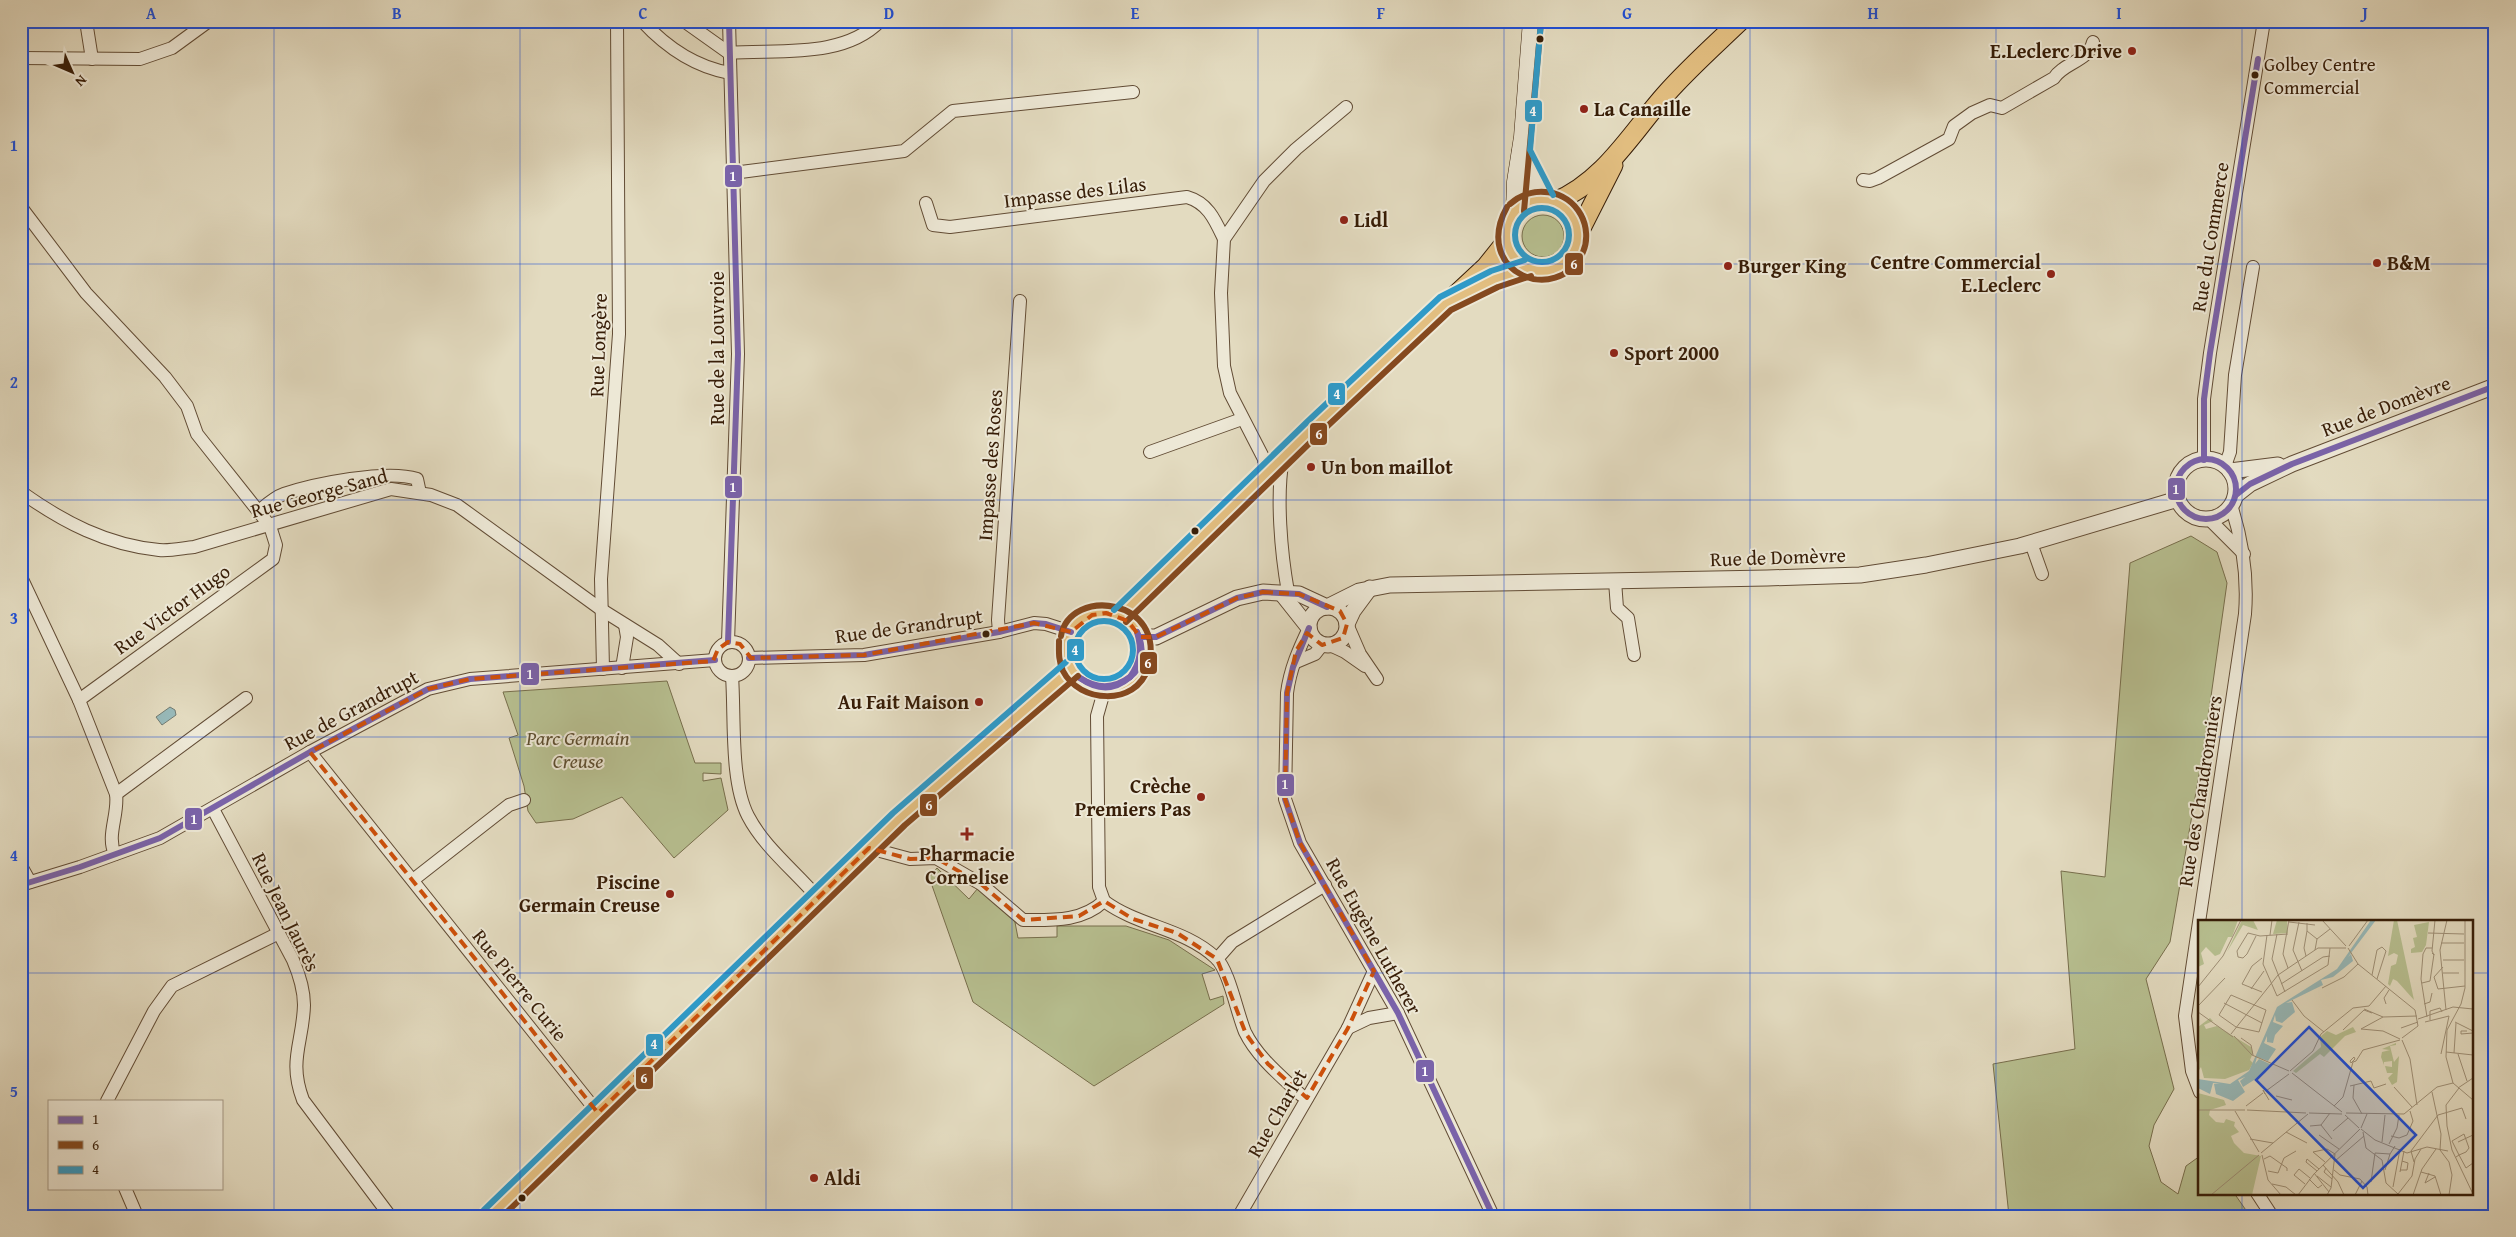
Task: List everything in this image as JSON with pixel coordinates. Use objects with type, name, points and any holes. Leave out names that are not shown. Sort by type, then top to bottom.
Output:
[{"type":"main road","points":[[1516,211],[1516,182],[1521,152],[1532,21]]},
{"type":"main road","points":[[1618,153],[1578,234],[1576,246],[1571,256],[1562,265],[1546,270],[1528,268],[1518,262],[1506,242],[1509,220],[1516,211],[1524,204],[1568,196],[1595,176],[1618,153],[1667,93],[1740,21]]},
{"type":"main road","points":[[1521,152],[1550,200],[1568,211],[1573,218],[1578,234]]},
{"type":"main road","points":[[1120,616],[1265,474],[1486,267],[1506,242]]},
{"type":"main road","points":[[1446,303],[1495,279],[1528,268]]},
{"type":"main road","points":[[1106,613],[1120,616],[1135,628],[1140,637],[1142,655],[1136,672],[1116,686],[1105,688],[1092,686],[1080,680],[1072,669],[1067,651],[1071,632],[1080,622],[1092,615],[1106,613]]},
{"type":"main road","points":[[490,1216],[899,819],[1072,669]]},
{"type":"street","points":[[86,21],[92,60]]},
{"type":"street","points":[[21,58],[140,59],[172,48],[209,21]]},
{"type":"street","name":"Rue Longère","points":[[603,669],[601,579],[619,334],[616,21]]},
{"type":"street","points":[[642,21],[657,38],[684,57],[708,69],[730,73]]},
{"type":"street","points":[[684,21],[730,53],[828,48],[852,40],[874,28],[880,21]]},
{"type":"street","name":"Rue de la Louvroie","points":[[728,642],[738,354],[730,21]]},
{"type":"street","name":"Rue du Commerce","points":[[2204,460],[2204,399],[2210,353],[2264,21]]},
{"type":"street","points":[[1862,180],[1870,181],[1878,178],[1949,139],[1954,126],[1972,113],[1990,105],[2002,108],[2054,78],[2058,72],[2090,51],[2093,42]]},
{"type":"street","points":[[733,173],[904,151],[953,111],[1133,92]]},
{"type":"street","points":[[1265,474],[1264,459],[1230,393],[1224,366],[1221,293],[1224,239],[1264,182],[1296,149],[1346,107]]},
{"type":"street","name":"Impasse des Lilas","points":[[926,202],[933,225],[950,226],[1187,197],[1199,200],[1214,216],[1224,239]]},
{"type":"street","name":"Rue Victor Hugo","points":[[21,207],[86,293],[165,377],[187,406],[196,434],[270,526],[276,544],[273,559],[79,700]]},
{"type":"street","points":[[2228,468],[2235,375],[2253,267]]},
{"type":"street","name":"Impasse des Roses","points":[[1000,632],[998,620],[1020,301]]},
{"type":"street","name":"Rue de Domèvre","points":[[2234,500],[2250,484],[2292,464],[2495,386]]},
{"type":"street","points":[[1150,452],[1242,419]]},
{"type":"street","points":[[1283,458],[1280,483],[1285,593],[1309,628],[1313,638],[1345,652],[1360,664],[1370,668]]},
{"type":"street","points":[[2209,519],[2226,512],[2234,500],[2234,478],[2228,468],[2212,460],[2204,460],[2188,465],[2183,471],[2177,486],[2178,500],[2190,515],[2209,519],[2244,554]]},
{"type":"street","name":"Rue de Domèvre","points":[[2228,468],[2292,464]]},
{"type":"street","points":[[259,511],[283,494],[342,481],[404,475],[416,479],[420,493]]},
{"type":"street","name":"Rue George Sand","points":[[21,492],[51,514],[85,531],[114,542],[161,550],[194,547],[391,490],[430,495],[457,505],[602,610],[658,645],[680,664]]},
{"type":"street","name":"Rue de Domèvre","points":[[1327,607],[1359,591],[1390,584],[1860,575],[1926,565],[2031,543],[2178,500]]},
{"type":"street","name":"Rue des Chaudronniers","points":[[2199,920],[2245,614],[2247,583],[2244,554],[2234,500]]},
{"type":"street","points":[[2031,543],[2042,574]]},
{"type":"street","points":[[21,576],[79,700],[116,794],[118,807],[110,845],[115,854]]},
{"type":"street","points":[[1615,581],[1616,608],[1628,618],[1634,655]]},
{"type":"street","points":[[1296,662],[1315,654],[1326,645],[1343,638],[1353,611],[1370,588]]},
{"type":"street","points":[[1140,637],[1156,637],[1236,598],[1263,592],[1299,594],[1340,611],[1360,654],[1378,679]]},
{"type":"street","points":[[1309,628],[1311,616],[1315,612],[1327,607]]},
{"type":"street","name":"Rue de Grandrupt","points":[[750,658],[864,655],[1000,632],[1034,623],[1046,624],[1071,632]]},
{"type":"street","points":[[622,668],[626,645],[625,625]]},
{"type":"street","name":"Rue Eugène Lutherer","points":[[1309,628],[1296,651],[1296,662],[1289,676],[1285,799],[1300,843],[1398,1013],[1493,1216]]},
{"type":"street","points":[[728,642],[745,647],[750,658],[747,668],[743,673],[732,676],[721,671],[715,660],[718,649],[728,642]]},
{"type":"street","name":"Rue de Grandrupt","points":[[21,866],[26,884],[160,838],[310,752],[428,689],[470,680],[715,660]]},
{"type":"street","points":[[732,676],[738,791],[748,816],[760,836],[818,898]]},
{"type":"street","points":[[1105,688],[1097,716],[1099,887],[1104,902],[1132,919],[1177,934],[1218,958],[1226,972],[1246,1034],[1268,1064],[1301,1095],[1307,1098]]},
{"type":"street","points":[[116,794],[246,698]]},
{"type":"street","name":"Rue Pierre Curie","points":[[310,752],[598,1113]]},
{"type":"street","points":[[413,880],[509,804],[524,800]]},
{"type":"street","name":"Rue Jean Jaurès","points":[[213,809],[279,933],[301,980],[304,1004],[296,1057],[296,1081],[303,1100],[390,1216]]},
{"type":"street","points":[[869,848],[910,859],[936,858],[981,884],[1023,920],[1080,916],[1094,911],[1104,902]]},
{"type":"street","points":[[1218,958],[1232,942],[1325,885]]},
{"type":"street","name":"Rue des Chaudronniers","points":[[2198,929],[2185,1016],[2192,1071],[2198,1087]]},
{"type":"street","points":[[108,1100],[154,1011],[172,986],[279,933]]},
{"type":"street","name":"Rue Charlet","points":[[1239,1216],[1348,1028],[1374,972]]},
{"type":"street","points":[[1348,1028],[1368,1018],[1398,1013]]},
{"type":"street","points":[[126,1190],[137,1216]]},
{"type":"street","points":[[2258,1194],[2272,1216]]},
{"type":"highlighted area","points":[[1263,592],[1299,594],[1340,611],[1347,624],[1343,638],[1322,645],[1307,633],[1296,651],[1287,693],[1285,799],[1300,843],[1374,971],[1348,1028],[1307,1098],[1268,1064],[1246,1034],[1217,959],[1177,933],[1133,919],[1104,901],[1079,916],[1023,920],[981,884],[936,858],[910,859],[869,848],[598,1113],[310,752],[428,689],[470,679],[713,661],[718,649],[728,642],[740,644],[751,658],[864,655],[1034,623],[1071,632],[1092,615],[1106,613],[1128,621],[1140,637],[1156,637],[1237,598]]},
{"type":"green space","points":[[1543,215],[1558,221],[1564,236],[1558,251],[1543,257],[1528,251],[1522,236],[1528,221]]},
{"type":"green space","points":[[2191,536],[2217,552],[2227,583],[2204,746],[2170,942],[2146,979],[2174,1089],[2154,1125],[2149,1146],[2161,1182],[2178,1194],[2186,1166],[2198,1157],[2198,1194],[2235,1194],[2250,1216],[2009,1216],[1993,1064],[2075,1049],[2061,871],[2105,877],[2130,563]]},
{"type":"green space","name":"Parc Germain Creuse","points":[[667,681],[695,763],[721,763],[721,774],[703,773],[703,781],[721,778],[728,810],[674,858],[622,797],[573,819],[536,823],[528,811],[524,786],[509,738],[518,735],[503,692]]},
{"type":"green space","points":[[937,868],[969,899],[978,888],[1014,917],[1018,938],[1057,937],[1057,926],[1126,926],[1169,940],[1215,970],[1202,974],[1210,1000],[1223,996],[1224,1004],[1094,1086],[973,1002],[929,877]]},
{"type":"water","points":[[170,707],[175,710],[176,715],[162,725],[156,717]]},
{"type":"transit line","name":"1","points":[[728,642],[738,354],[729,21]]},
{"type":"transit line","name":"6","points":[[1524,211],[1541,22]]},
{"type":"transit line","name":"4","points":[[1541,22],[1530,150],[1553,195]]},
{"type":"transit line","name":"1","points":[[2204,460],[2204,399],[2210,353],[2258,59]]},
{"type":"transit line","name":"6","points":[[1507,207],[1499,230],[1500,249],[1508,265],[1522,275],[1538,280],[1555,278],[1571,269],[1585,248],[1586,238],[1583,219],[1575,206],[1558,195],[1548,192],[1528,194],[1510,204]]},
{"type":"transit line","name":"4","points":[[1542,208],[1552,210],[1561,216],[1567,225],[1569,235],[1567,245],[1561,254],[1552,260],[1542,262],[1532,260],[1523,254],[1517,245],[1515,235],[1517,225],[1523,216],[1532,210],[1542,208]]},
{"type":"transit line","name":"4","points":[[1114,610],[1307,422],[1440,297],[1491,271],[1525,260]]},
{"type":"transit line","name":"6","points":[[1126,622],[1319,434],[1451,310],[1498,287],[1531,276]]},
{"type":"transit line","name":"1","points":[[2236,495],[2250,484],[2292,464],[2495,386]]},
{"type":"transit line","name":"1","points":[[2206,459],[2223,464],[2231,472],[2236,489],[2231,506],[2223,514],[2206,519],[2189,514],[2181,506],[2176,489],[2181,472],[2189,464],[2206,459]]},
{"type":"transit line","name":"1","points":[[1140,637],[1156,637],[1237,598],[1263,592],[1299,594],[1327,607]]},
{"type":"transit line","name":"6","points":[[1059,641],[1063,671],[1071,682],[1081,690],[1094,694],[1120,695],[1142,681],[1148,668],[1150,644],[1144,626],[1132,614],[1115,607],[1098,606],[1081,610],[1068,620],[1061,636]]},
{"type":"transit line","name":"4","points":[[1104,621],[1120,626],[1128,634],[1133,650],[1128,666],[1120,674],[1104,679],[1088,674],[1080,666],[1075,650],[1080,634],[1088,626],[1104,621]]},
{"type":"transit line","name":"1","points":[[749,658],[864,655],[999,632],[1034,623],[1046,624],[1071,632]]},
{"type":"transit line","name":"1","points":[[1309,628],[1293,667],[1287,693],[1285,799],[1300,843],[1398,1013],[1493,1216]]},
{"type":"transit line","name":"1","points":[[1130,677],[1140,655],[1137,632]]},
{"type":"transit line","name":"1","points":[[1130,677],[1138,668],[1142,650],[1137,632]]},
{"type":"transit line","name":"1","points":[[21,885],[80,867],[160,838],[310,752],[428,689],[470,679],[715,660]]},
{"type":"transit line","name":"4","points":[[484,1210],[893,813],[1066,662]]},
{"type":"transit line","name":"6","points":[[503,1216],[905,825],[1078,676]]},
{"type":"transit line","name":"1","points":[[1080,678],[1086,682],[1105,686],[1118,684],[1130,677]]},
{"type":"transit line","name":"1","points":[[1080,678],[1099,687],[1112,687],[1130,677]]},
{"type":"place","name":"E.Leclerc Drive","points":[[2132,51]]},
{"type":"place","name":"Golbey Centre Commercial","points":[[2255,75]]},
{"type":"place","name":"La Canaille","points":[[1584,109]]},
{"type":"place","name":"Lidl","points":[[1344,220]]},
{"type":"place","name":"B&M","points":[[2377,263]]},
{"type":"place","name":"Burger King","points":[[1728,266]]},
{"type":"place","name":"Centre Commercial E.Leclerc","points":[[2051,274]]},
{"type":"place","name":"Sport 2000","points":[[1614,353]]},
{"type":"place","name":"Un bon maillot","points":[[1311,467]]},
{"type":"place","name":"Au Fait Maison","points":[[979,702]]},
{"type":"place","name":"Crèche Premiers Pas","points":[[1201,797]]},
{"type":"place","name":"Pharmacie Cornelise","points":[[967,834]]},
{"type":"place","name":"Piscine Germain Creuse","points":[[670,894]]},
{"type":"place","name":"Aldi","points":[[814,1178]]}]
